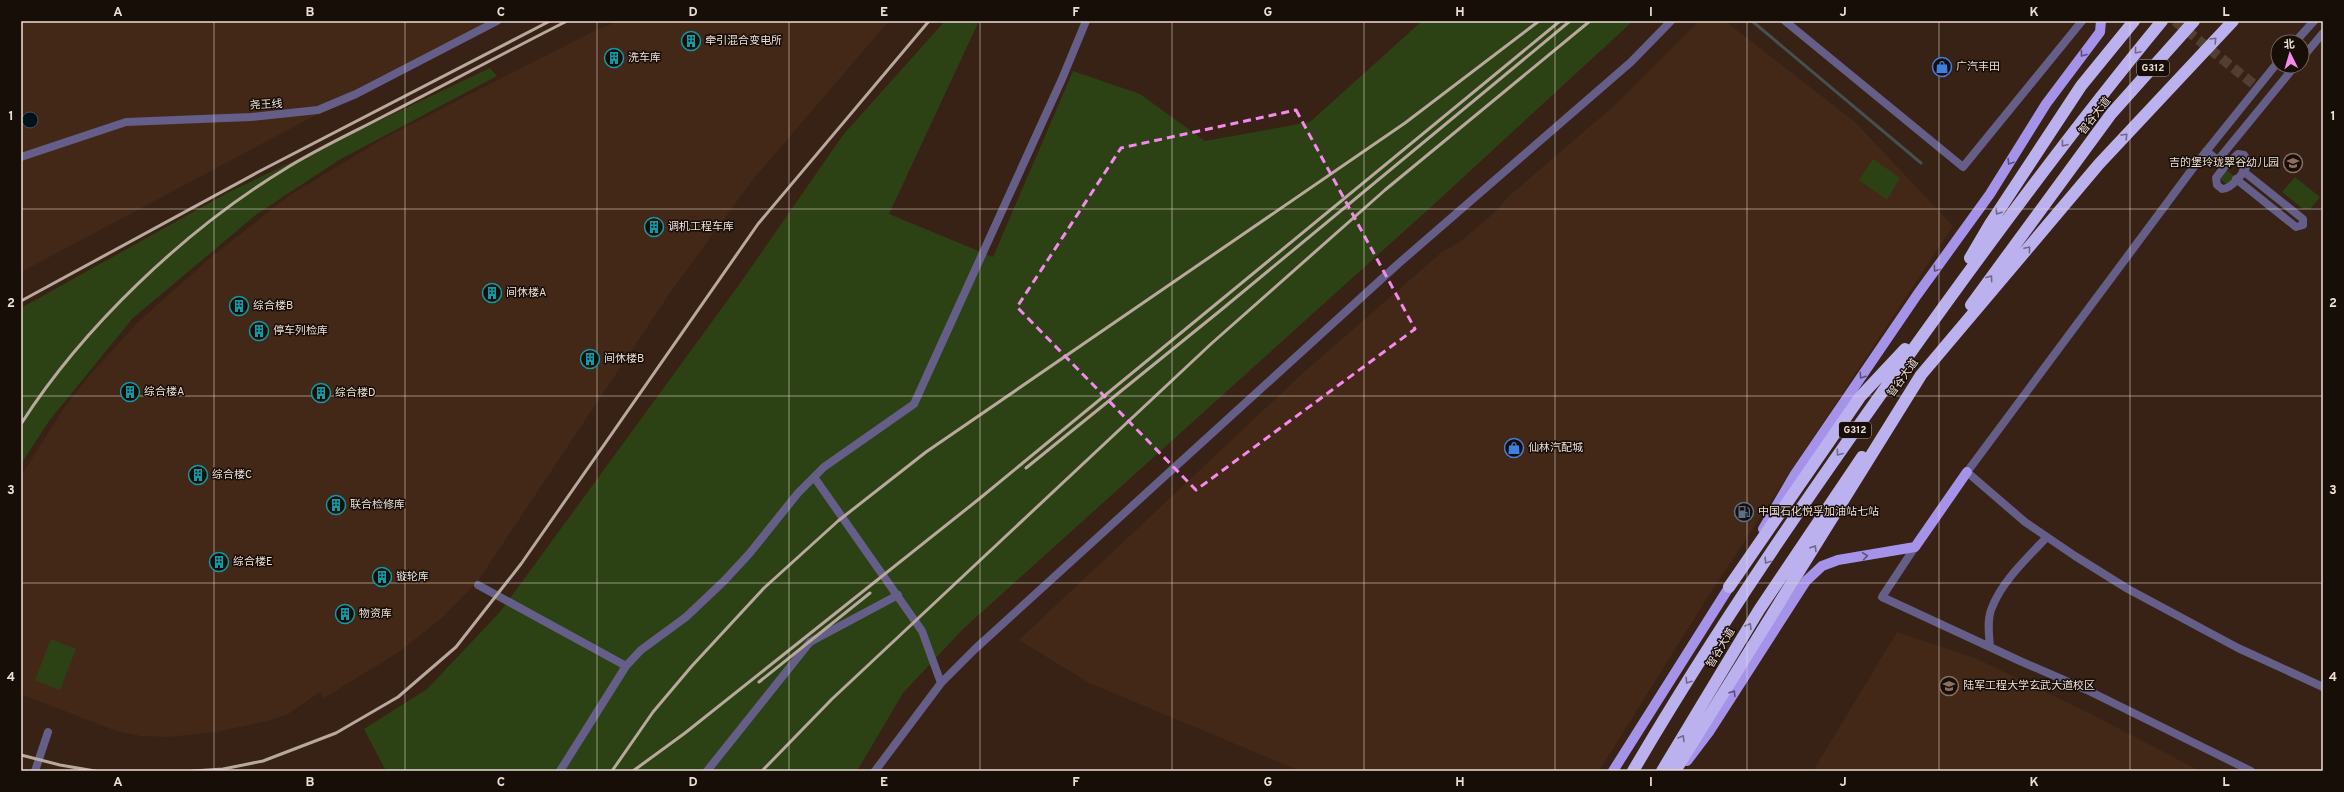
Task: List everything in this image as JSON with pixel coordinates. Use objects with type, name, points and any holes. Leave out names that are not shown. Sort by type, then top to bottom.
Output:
[{"type":"highway","points":[[1729,587],[1860,397],[1937,316],[1990,224],[2081,86],[2134,21]]},
{"type":"highway","name":"智谷大道","points":[[1633,771],[1676,699],[1834,460],[1937,316],[2096,101],[2162,21]]},
{"type":"highway","name":"智谷大道","points":[[1662,771],[1759,610],[1847,478],[2018,240],[2112,114],[2194,21]]},
{"type":"highway","points":[[1675,771],[1921,375],[2099,164],[2233,21]]},
{"type":"main road","points":[[1613,771],[1729,587],[1795,474],[1917,295],[1990,194],[2046,104],[2100,32],[2101,21]]},
{"type":"main road","points":[[1679,771],[1709,732],[1806,581],[1822,566],[1838,560],[1915,547],[1967,472]]},
{"type":"street","name":"尧王线","points":[[21,156],[126,122],[256,117],[318,110],[356,94],[497,21]]},
{"type":"street","points":[[560,771],[626,666],[641,650],[686,617],[724,581],[814,477],[848,449],[914,404],[1062,79],[1086,21]]},
{"type":"street","points":[[875,771],[941,683],[975,649],[1398,264],[1631,62],[1671,21]]},
{"type":"street","points":[[1784,21],[1963,167],[2082,21]]},
{"type":"street","points":[[2303,34],[2314,21]]},
{"type":"street","points":[[2310,48],[2323,33]]},
{"type":"street","points":[[2270,72],[2206,151],[1967,472],[2025,522],[2128,589],[2238,648],[2323,687]]},
{"type":"street","points":[[2218,160],[2288,74]]},
{"type":"street","points":[[2206,151],[2225,166]]},
{"type":"street","points":[[2241,154],[2248,161],[2243,172],[2229,188],[2219,187],[2216,178],[2235,155],[2241,154]]},
{"type":"street","points":[[2236,179],[2296,227],[2303,225],[2303,219],[2243,172]]},
{"type":"street","points":[[814,477],[922,631],[941,683]]},
{"type":"street","points":[[1990,647],[1989,629],[1991,610],[2002,589],[2020,565],[2047,537]]},
{"type":"street","points":[[1915,547],[1882,597],[2087,690],[2251,771]]},
{"type":"street","points":[[478,585],[626,666]]},
{"type":"street","points":[[707,771],[810,642],[898,596]]},
{"type":"street","points":[[35,771],[48,732]]},
{"type":"highlighted area","points":[[1296,110],[1415,329],[1196,490],[1017,307],[1121,148]]},
{"type":"shaded area","points":[[21,21],[493,21],[21,272]]},
{"type":"shaded area","points":[[619,21],[889,21],[754,178],[672,290],[478,581],[442,618],[396,654],[324,698],[320,692],[288,714],[268,721],[216,732],[169,737],[141,736],[116,731],[21,694],[21,476],[64,408],[88,377],[138,322],[210,258],[290,195],[386,137],[594,31]]},
{"type":"shaded area","name":"仙林汽配城","points":[[1699,21],[1725,21],[1855,122],[1953,226],[1709,595],[1599,771],[1300,771],[1089,683],[1019,640],[1304,372],[1442,252],[1461,241],[1494,213],[1509,196],[1616,104]]},
{"type":"shaded area","name":"陆军工程大学玄武大道校区","points":[[1897,632],[1975,658],[2089,713],[2200,771],[1813,771]]},
{"type":"green space","points":[[945,21],[979,21],[889,214],[993,257],[1073,71],[1140,94],[1205,141],[1310,122],[1422,21],[1633,21],[1431,207],[962,630],[903,693],[857,771],[386,771],[364,729],[427,689],[500,612],[741,282],[843,135]]},
{"type":"green space","points":[[490,68],[497,76],[339,160],[257,214],[133,318],[49,421],[21,464],[21,308],[229,192]]},
{"type":"green space","points":[[2238,156],[2247,163],[2240,170],[2232,164]]},
{"type":"green space","points":[[1873,159],[1900,178],[1887,200],[1859,180]]},
{"type":"green space","points":[[2227,170],[2235,177],[2228,185],[2220,179]]},
{"type":"green space","points":[[2295,177],[2320,197],[2310,209],[2303,209],[2282,192]]},
{"type":"green space","points":[[51,639],[76,649],[60,690],[35,680]]},
{"type":"water","points":[[30,112],[36,114],[38,120],[36,126],[30,128],[24,126],[22,120],[24,114]]},
{"type":"waterway","points":[[1752,21],[1921,163]]},
{"type":"tunnel","points":[[2175,21],[2257,87]]},
{"type":"railway","points":[[21,301],[260,171],[550,21]]},
{"type":"railway","points":[[21,424],[46,388],[74,352],[139,283],[174,250],[248,193],[310,155],[567,21]]},
{"type":"railway","points":[[193,771],[223,769],[263,761],[336,733],[398,697],[456,647],[521,564],[758,224],[929,21]]},
{"type":"railway","points":[[612,771],[653,712],[691,667],[764,588],[838,521],[926,452],[1405,123],[1539,21]]},
{"type":"railway","points":[[633,771],[685,733],[979,499],[1560,21]]},
{"type":"railway","points":[[1026,468],[1221,310],[1570,21]]},
{"type":"railway","points":[[762,771],[832,699],[1212,343],[1385,190],[1590,21]]},
{"type":"railway","points":[[759,682],[870,593]]},
{"type":"railway","points":[[21,755],[60,765],[95,771]]},
{"type":"place","name":"牵引混合变电所","points":[[691,41]]},
{"type":"place","name":"洗车库","points":[[614,58]]},
{"type":"place","name":"广汽丰田","points":[[1942,67]]},
{"type":"place","name":"吉的堡玲珑翠谷幼儿园","points":[[2293,163]]},
{"type":"place","name":"调机工程车库","points":[[654,227]]},
{"type":"place","name":"间休楼A","points":[[492,293]]},
{"type":"place","name":"综合楼B","points":[[239,306]]},
{"type":"place","name":"停车列检库","points":[[259,331]]},
{"type":"place","name":"间休楼B","points":[[590,359]]},
{"type":"place","name":"综合楼A","points":[[130,392]]},
{"type":"place","name":"综合楼D","points":[[321,393]]},
{"type":"place","name":"仙林汽配城","points":[[1514,448]]},
{"type":"place","name":"综合楼C","points":[[198,475]]},
{"type":"place","name":"联合检修库","points":[[336,505]]},
{"type":"place","name":"中国石化悦孚加油站七站","points":[[1744,512]]},
{"type":"place","name":"综合楼E","points":[[219,562]]},
{"type":"place","name":"镟轮库","points":[[382,577]]},
{"type":"place","name":"物资库","points":[[345,614]]},
{"type":"place","name":"陆军工程大学玄武大道校区","points":[[1949,686]]}]
